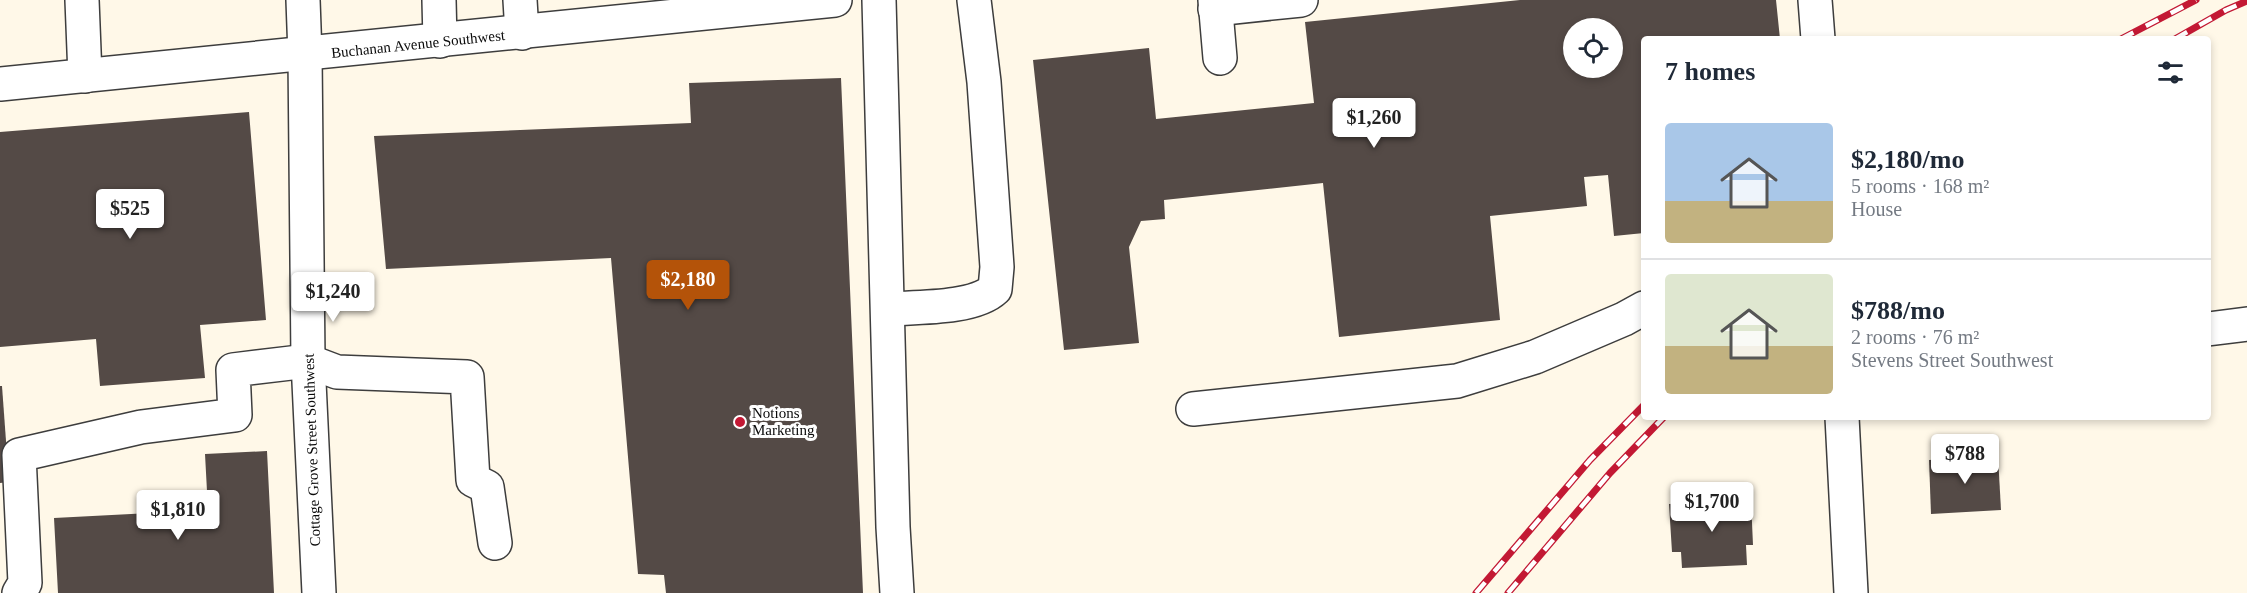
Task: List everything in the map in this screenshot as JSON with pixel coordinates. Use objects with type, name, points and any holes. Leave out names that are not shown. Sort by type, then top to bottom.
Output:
[{"type":"street","points":[[82,0],[85,75]]},
{"type":"street","name":"Cottage Grove Street Southwest","points":[[303,0],[308,361],[319,593]]},
{"type":"street","points":[[439,0],[440,41]]},
{"type":"street","points":[[520,0],[522,33]]},
{"type":"street","name":"Buchanan Avenue Southwest","points":[[0,84],[835,0]]},
{"type":"street","points":[[879,0],[893,527],[897,593]]},
{"type":"street","points":[[888,309],[970,302],[987,297],[995,289],[997,267],[987,117],[974,0]]},
{"type":"street","points":[[1220,58],[1215,4],[1300,0]]},
{"type":"street","points":[[1815,0],[1818,36]]},
{"type":"street","points":[[1193,409],[1457,381],[1535,357],[1641,310]]},
{"type":"street","points":[[2211,329],[2247,324]]},
{"type":"street","points":[[19,593],[25,583],[19,455],[141,427],[235,415],[233,370],[308,361],[337,372],[467,377],[473,480],[487,487],[495,543]]},
{"type":"street","points":[[1842,420],[1851,593]]},
{"type":"building","points":[[1520,0],[1776,0],[1780,36],[1641,36],[1641,233],[1614,236],[1608,175],[1584,177],[1587,206],[1490,216],[1500,320],[1339,337],[1323,183],[1164,200],[1165,219],[1141,221],[1129,247],[1139,343],[1064,350],[1033,60],[1149,48],[1156,119],[1314,103],[1305,22]]},
{"type":"building","name":"Notions Marketing","points":[[841,78],[863,593],[666,593],[664,575],[638,574],[611,258],[386,269],[374,136],[691,123],[689,83]]},
{"type":"building","points":[[249,112],[266,320],[200,325],[205,378],[100,386],[96,339],[0,347],[0,132]]},
{"type":"building","points":[[0,386],[2,386],[9,482],[0,483]]},
{"type":"building","points":[[267,451],[274,593],[58,593],[54,518],[208,510],[205,454]]},
{"type":"building","points":[[1998,456],[2001,510],[1931,514],[1929,460]]},
{"type":"building","points":[[1751,500],[1753,545],[1746,545],[1747,565],[1682,568],[1681,552],[1672,552],[1669,504]]},
{"type":"railway","points":[[2127,36],[2196,0]]},
{"type":"railway","points":[[2180,36],[2247,1]]},
{"type":"railway","points":[[1476,593],[1590,460],[1641,408]]},
{"type":"railway","points":[[1508,593],[1610,473],[1661,420]]},
{"type":"place","name":"Notions Marketing","points":[[740,422]]}]
